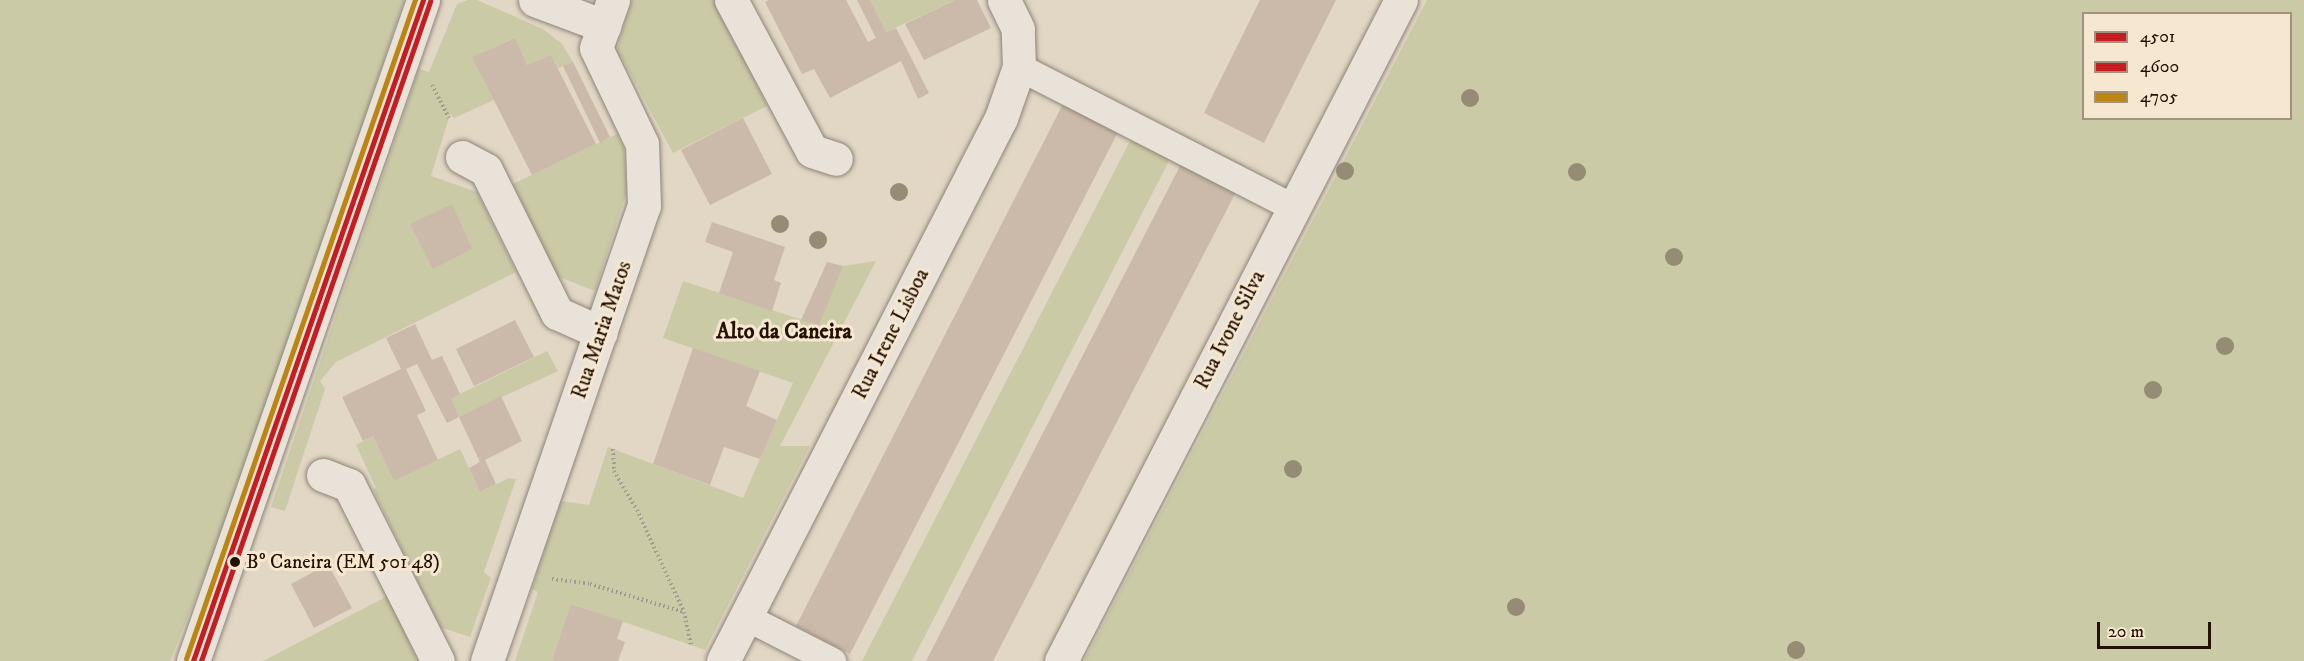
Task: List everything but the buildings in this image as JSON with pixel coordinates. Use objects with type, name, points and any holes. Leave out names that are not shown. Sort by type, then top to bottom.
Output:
[{"type":"street","points":[[193,661],[423,0]]},
{"type":"street","points":[[535,0],[609,13]]},
{"type":"street","points":[[731,0],[812,152],[836,159]]},
{"type":"street","name":"Rua Irene Lisboa","points":[[723,661],[1001,118],[1019,67],[1018,29],[1004,0]]},
{"type":"street","name":"Rua Ivone Silva","points":[[1061,661],[1292,207],[1401,0]]},
{"type":"street","name":"Rua Maria Matos","points":[[487,661],[644,206],[645,172],[642,144],[596,48],[609,13]]},
{"type":"street","points":[[1019,67],[1292,207]]},
{"type":"street","points":[[462,157],[486,170],[557,313],[601,333]]},
{"type":"street","points":[[323,475],[349,485],[438,661]]},
{"type":"street","points":[[746,617],[832,661]]},
{"type":"path","points":[[430,80],[449,118]]},
{"type":"path","points":[[613,449],[614,471],[684,612],[691,645]]},
{"type":"path","points":[[540,579],[590,584],[684,612]]},
{"type":"green space","points":[[0,0],[404,0],[254,454],[170,661],[0,661]]},
{"type":"green space","points":[[477,0],[543,29],[562,44],[573,62],[558,68],[551,55],[527,65],[514,38],[473,57],[494,100],[454,118],[450,114],[431,176],[477,192],[516,272],[336,362],[320,381],[325,389],[285,511],[271,507],[419,69],[429,72],[457,4]]},
{"type":"green space","points":[[632,0],[715,0],[767,106],[673,153],[621,56],[615,56]]},
{"type":"green space","points":[[870,0],[955,0],[886,32]]},
{"type":"green space","points":[[1427,0],[2304,0],[2304,661],[1084,661]]},
{"type":"green space","points":[[617,134],[624,148],[627,191],[595,291],[557,276],[513,184]]},
{"type":"green space","points":[[1131,139],[1170,159],[912,661],[862,661]]},
{"type":"green space","points":[[876,261],[780,446],[810,446],[705,650],[572,604],[552,661],[515,661],[538,592],[532,589],[561,501],[589,505],[608,447],[743,498],[793,383],[663,338],[683,281],[818,325],[843,266]]},
{"type":"green space","points":[[547,351],[558,371],[459,417],[450,399]]},
{"type":"green space","points":[[373,436],[394,481],[460,449],[480,492],[509,478],[516,479],[484,572],[491,578],[470,637],[440,627],[373,489],[376,488],[356,445]]},
{"type":"green space","points":[[387,595],[418,661],[263,661],[382,599]]},
{"type":"transit line","name":"4705","points":[[186,659],[415,0]]},
{"type":"transit line","name":"4501","points":[[193,661],[423,0]]},
{"type":"transit line","name":"4600","points":[[201,661],[430,2]]},
{"type":"place","name":"Bº Caneira (EM 501 48)","points":[[235,562]]},
{"type":"district","name":"Alto da Caneira","points":[[784,332]]}]
